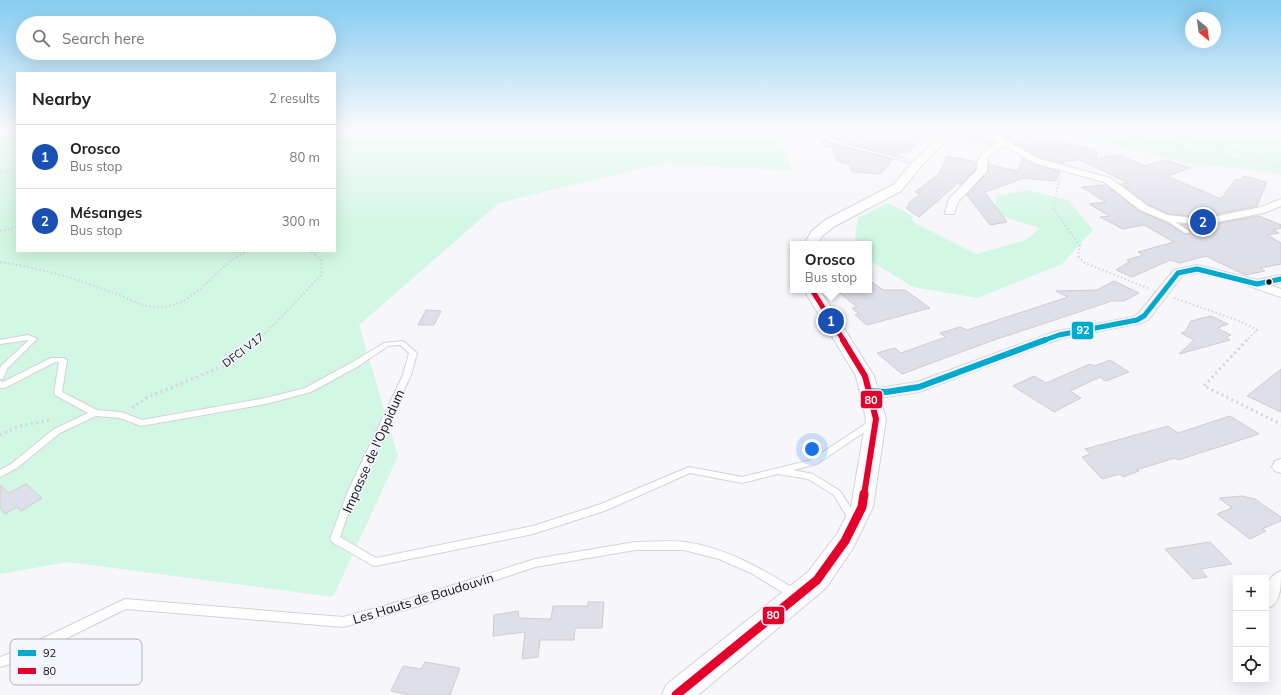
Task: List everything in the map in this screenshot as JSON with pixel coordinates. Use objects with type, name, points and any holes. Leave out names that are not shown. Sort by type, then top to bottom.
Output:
[{"type":"street","points":[[813,241],[817,234],[830,223],[898,188],[918,163]]},
{"type":"street","points":[[950,212],[953,200],[982,171],[982,163]]},
{"type":"street","points":[[1044,163],[1107,180],[1144,208],[1166,218],[1203,222],[1264,210],[1281,202]]},
{"type":"street","points":[[869,391],[886,392],[919,387],[1060,335],[1137,320],[1144,316],[1178,273],[1186,270],[1214,272],[1257,284],[1281,293]]},
{"type":"street","points":[[1257,284],[1281,279]]},
{"type":"street","points":[[676,695],[818,580],[845,541],[862,507],[876,419],[865,376],[814,293]]},
{"type":"street","points":[[1270,598],[1281,580]]},
{"type":"lane","points":[[1166,218],[1187,232]]},
{"type":"lane","points":[[0,342],[28,337],[34,339],[4,368],[0,377]]},
{"type":"lane","name":"Impasse de l'Oppidum","points":[[0,474],[14,466],[57,431],[95,413],[121,414],[141,423],[266,401],[308,390],[354,365],[386,344],[402,343],[413,353],[407,375],[352,491],[335,539],[375,562],[533,530],[604,507],[689,470],[742,480],[814,462],[876,419]]},
{"type":"lane","points":[[0,383],[2,386],[54,360],[63,360],[58,393],[95,413]]},
{"type":"lane","name":"Impasse de l'Oppidum","points":[[777,471],[810,476],[837,493],[855,521]]},
{"type":"lane","name":"Les Hauts de Baudouvin","points":[[53,639],[125,604],[343,622],[419,601],[535,563],[634,546],[684,546],[721,555],[755,570],[797,597]]},
{"type":"lane","name":"Les Hauts de Baudouvin","points":[[0,662],[10,659]]},
{"type":"path","points":[[1264,163],[1281,166]]},
{"type":"path","points":[[1061,169],[1053,209],[1064,220],[1069,233],[1080,246],[1078,256],[1085,263],[1242,322],[1257,330],[1204,386],[1281,424]]},
{"type":"path","points":[[0,172],[16,170]]},
{"type":"path","points":[[0,231],[16,227]]},
{"type":"path","points":[[0,262],[54,275],[112,292],[146,306],[169,307],[196,293],[220,267],[236,255],[245,252]]},
{"type":"path","name":"DFCI V17","points":[[121,414],[146,398],[226,365],[268,331],[322,274],[321,260],[311,252]]},
{"type":"path","points":[[0,435],[20,426],[57,419]]},
{"type":"green space","points":[[0,163],[16,163],[16,252],[336,252],[336,163],[661,163],[499,203],[359,325],[398,456],[333,597],[68,562],[0,574]]},
{"type":"green space","points":[[670,163],[790,163],[793,171]]},
{"type":"green space","points":[[1195,163],[1281,163],[1281,174]]},
{"type":"green space","points":[[1028,190],[1068,200],[1093,230],[1062,264],[978,298],[913,287],[872,262],[872,241],[857,241],[855,237],[858,218],[888,203],[911,215],[913,222],[976,254],[1026,240],[1040,228],[994,214],[997,196]]},
{"type":"building","points":[[847,163],[889,163],[880,174],[853,172],[849,164]]},
{"type":"building","points":[[944,163],[976,163],[976,169],[960,185],[958,183],[919,217],[906,208],[910,205],[908,204],[920,194],[915,192],[940,173]]},
{"type":"building","points":[[1020,163],[1033,163],[1060,172],[1055,181],[1024,178],[985,192],[1007,222],[990,225],[967,195],[988,172],[989,165],[1018,171]]},
{"type":"building","points":[[1088,163],[1138,163],[1144,166],[1153,163],[1177,163],[1191,168],[1167,176],[1221,199],[1236,179],[1241,180],[1244,176],[1266,182],[1264,184],[1266,184],[1257,206],[1203,217],[1168,214],[1149,205],[1121,184],[1128,183]]},
{"type":"building","points":[[1106,185],[1139,211],[1167,223],[1185,234],[1190,234],[1190,231],[1181,224],[1203,226],[1259,216],[1281,225],[1281,228],[1273,230],[1279,233],[1267,235],[1281,243],[1281,264],[1260,268],[1265,271],[1245,275],[1206,256],[1180,263],[1170,260],[1132,277],[1116,270],[1129,262],[1127,260],[1143,255],[1138,252],[1174,242],[1144,225],[1123,229],[1100,217],[1110,216],[1089,204],[1106,202],[1081,187]]},
{"type":"building","points":[[1114,281],[1139,293],[1124,301],[1112,301],[991,341],[902,374],[877,353],[895,348],[901,353],[946,337],[940,333],[960,327],[967,330],[1068,297],[1056,291],[1097,290]]},
{"type":"building","points":[[872,282],[883,290],[905,290],[930,308],[867,325],[855,315],[859,314],[852,308],[857,307],[840,293],[872,293]]},
{"type":"building","points":[[426,310],[441,311],[434,325],[418,325]]},
{"type":"building","points":[[1211,316],[1228,324],[1217,328],[1231,335],[1226,337],[1230,340],[1179,354],[1194,340],[1181,333],[1185,332],[1191,321]]},
{"type":"building","points":[[1110,360],[1129,372],[1106,381],[1100,377],[1070,391],[1081,398],[1054,412],[1013,386],[1034,376],[1046,383],[1090,364],[1095,366]]},
{"type":"building","points":[[1281,369],[1281,412],[1247,396]]},
{"type":"building","points":[[1230,416],[1259,434],[1178,460],[1175,458],[1136,470],[1139,471],[1123,477],[1120,474],[1102,479],[1082,457],[1091,454],[1085,449],[1168,426],[1178,433]]},
{"type":"building","points":[[26,484],[42,498],[21,511],[17,507],[5,514],[0,508],[0,485],[9,493]]},
{"type":"building","points":[[1242,496],[1255,499],[1281,517],[1281,521],[1262,529],[1266,531],[1250,539],[1217,514],[1232,508],[1219,498]]},
{"type":"building","points":[[1210,542],[1232,564],[1201,569],[1207,577],[1193,579],[1165,549]]},
{"type":"building","points":[[588,602],[604,602],[602,628],[575,628],[574,640],[540,640],[538,657],[522,659],[525,632],[493,636],[494,615],[518,611],[519,618],[551,619],[553,606],[588,606]]},
{"type":"building","points":[[425,662],[460,668],[450,695],[410,695],[391,691],[403,666],[421,669]]},
{"type":"transit line","name":"92","points":[[869,391],[886,392],[919,387],[1059,335],[1137,320],[1144,316],[1178,273],[1186,270],[1197,269],[1214,272],[1257,284],[1281,279]]},
{"type":"transit line","name":"80","points":[[676,695],[817,580],[845,541],[862,507],[876,419],[865,376],[814,293]]},
{"type":"place","name":"Mésanges","points":[[1203,222]]},
{"type":"place","name":"Orosco","points":[[831,321]]}]
